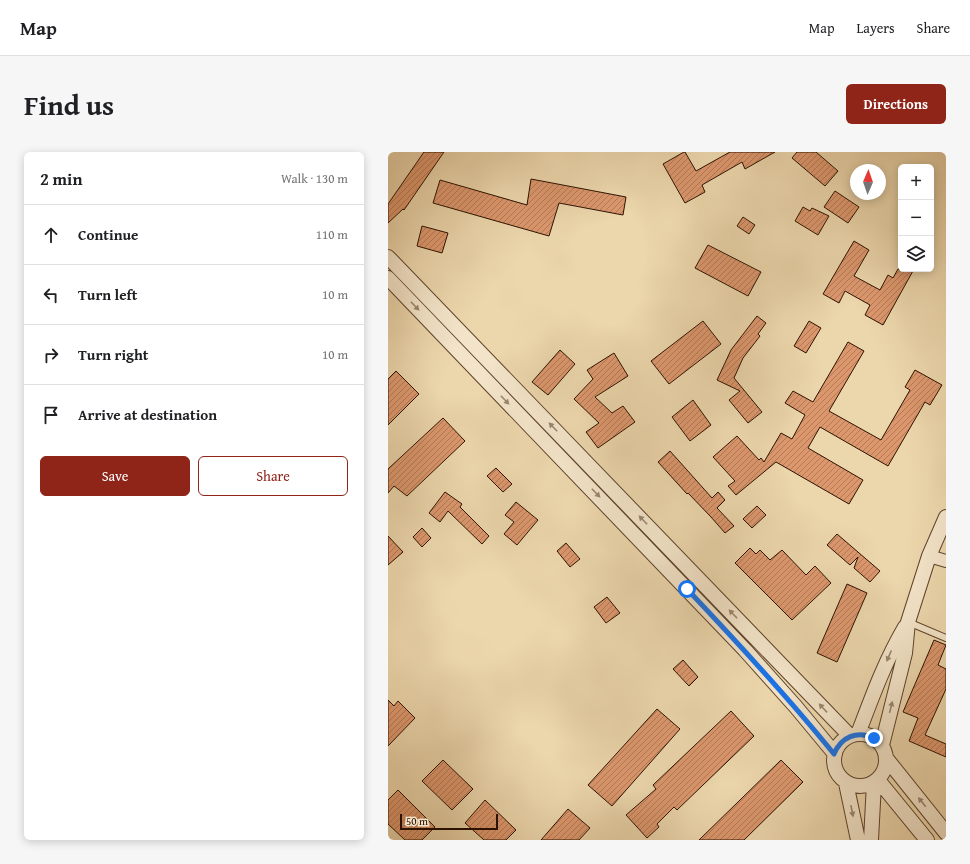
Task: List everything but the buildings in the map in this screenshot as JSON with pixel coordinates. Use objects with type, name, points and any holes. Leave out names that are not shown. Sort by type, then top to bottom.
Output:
[{"type":"street","points":[[388,257],[854,735]]},
{"type":"street","points":[[388,278],[745,650],[796,707],[834,754]]},
{"type":"street","points":[[946,517],[929,556],[908,622],[905,653],[884,752],[886,766],[883,774],[876,782],[867,786],[853,786],[846,783],[840,777],[834,762],[834,754],[840,743],[854,735],[869,736],[874,738],[884,752],[946,833]]},
{"type":"street","points":[[929,556],[946,561]]},
{"type":"street","points":[[854,735],[892,649],[908,622]]},
{"type":"street","points":[[870,840],[876,782]]},
{"type":"street","points":[[876,782],[927,840]]},
{"type":"street","points":[[846,783],[858,840]]},
{"type":"lane","points":[[908,622],[946,638]]},
{"type":"route","points":[[687,589],[745,650],[796,707],[834,754],[840,743],[850,736],[864,734],[874,738]]}]
